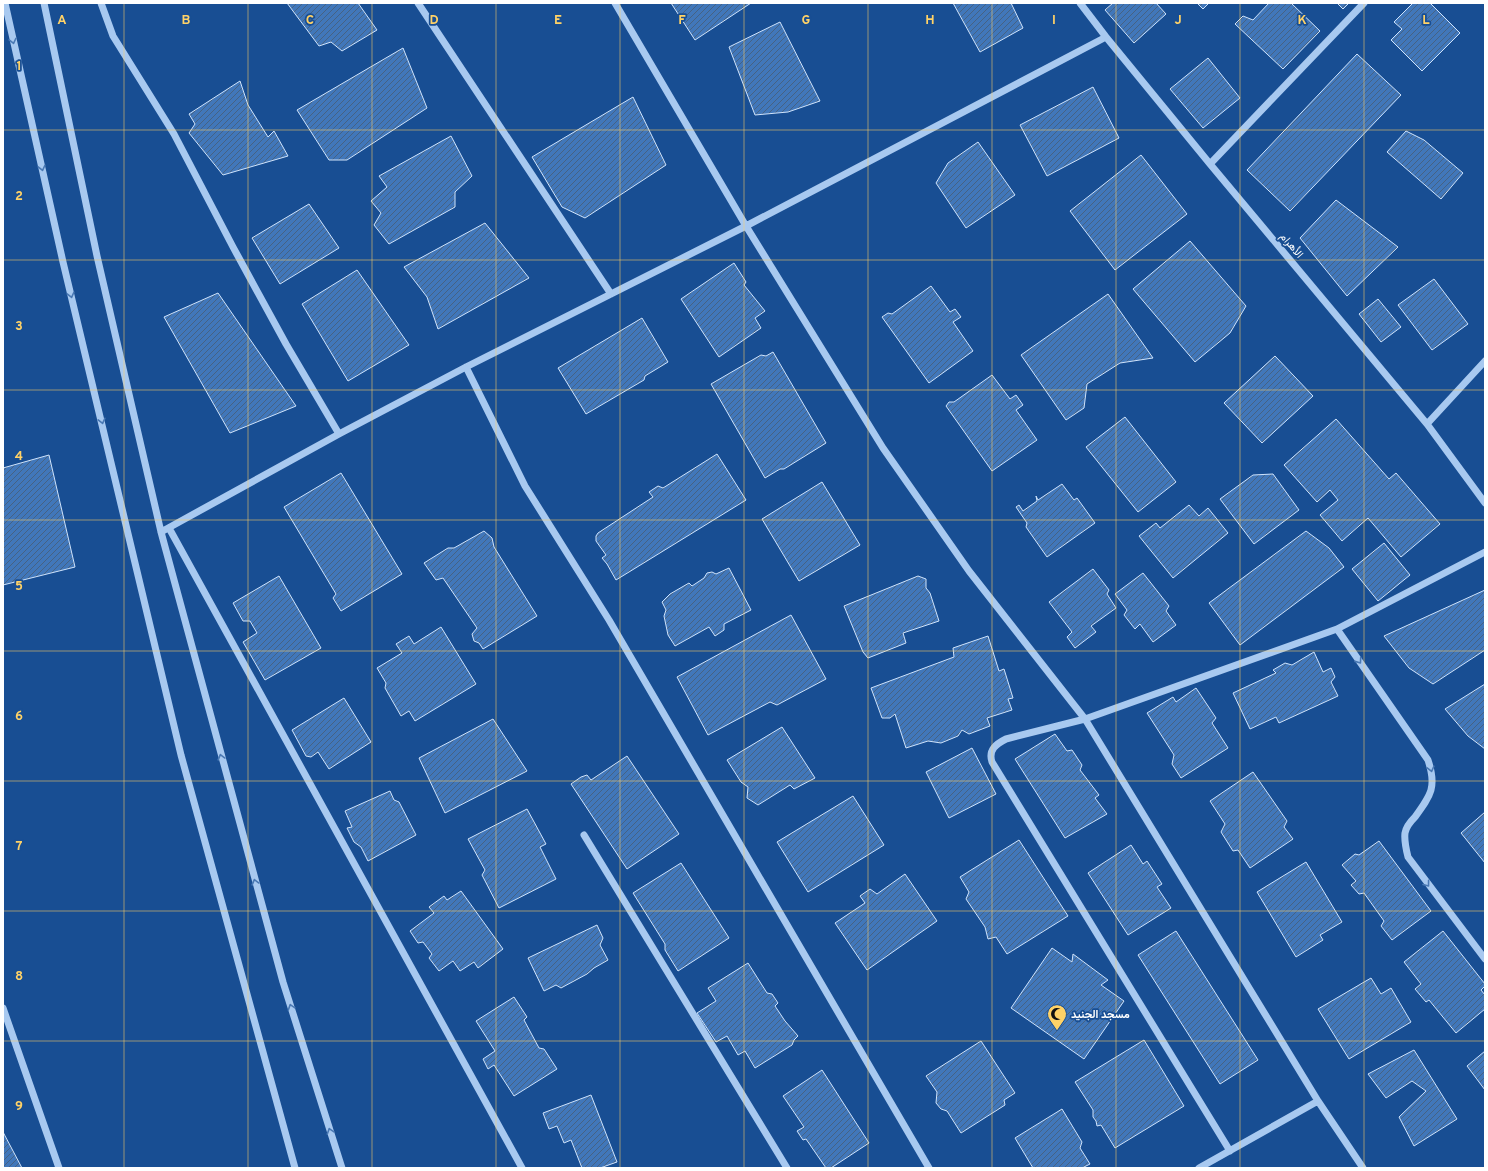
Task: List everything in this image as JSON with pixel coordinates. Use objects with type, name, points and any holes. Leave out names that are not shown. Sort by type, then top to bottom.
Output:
[{"type":"street","points":[[5,3],[63,262],[181,756],[294,1168]]},
{"type":"street","points":[[44,3],[97,256],[161,532],[282,982],[342,1168]]},
{"type":"street","points":[[101,3],[114,36],[174,134],[286,344],[339,434]]},
{"type":"street","points":[[418,3],[611,294]]},
{"type":"street","points":[[615,3],[746,226],[882,448],[969,572],[1085,719],[1318,1101],[1363,1168]]},
{"type":"street","name":"الأهرام","points":[[1080,3],[1210,164],[1427,424],[1485,503]]},
{"type":"street","points":[[1210,164],[1364,3]]},
{"type":"street","points":[[161,532],[339,434],[466,367],[746,226],[1106,37]]},
{"type":"street","points":[[1427,424],[1485,361]]},
{"type":"street","points":[[466,367],[525,486],[609,620],[929,1168]]},
{"type":"street","points":[[169,528],[522,1168]]},
{"type":"street","points":[[1230,1151],[992,762],[990,756],[992,750],[996,744],[1006,739],[1085,719],[1337,629],[1485,552]]},
{"type":"street","points":[[1337,629],[1428,760],[1432,773],[1433,787],[1430,797],[1405,831],[1408,857],[1485,959]]},
{"type":"street","points":[[584,835],[787,1168]]},
{"type":"street","points":[[3,1008],[59,1168]]},
{"type":"street","points":[[1198,1168],[1318,1101]]},
{"type":"building","points":[[287,3],[358,3],[377,30],[342,51],[331,42],[319,46]]},
{"type":"building","points":[[671,3],[751,3],[695,40]]},
{"type":"building","points":[[953,3],[1011,3],[1023,28],[980,52]]},
{"type":"building","points":[[1113,3],[1156,3],[1166,14],[1134,43],[1105,10]]},
{"type":"building","points":[[1197,3],[1209,3],[1203,9]]},
{"type":"building","points":[[1269,3],[1291,3],[1320,31],[1283,69],[1235,24],[1243,16],[1253,20]]},
{"type":"building","points":[[1337,3],[1349,3],[1343,9]]},
{"type":"building","points":[[1413,3],[1430,3],[1460,33],[1422,71],[1391,40],[1402,29],[1394,22]]},
{"type":"building","points":[[780,22],[820,101],[788,112],[755,115],[729,47]]},
{"type":"building","points":[[403,48],[427,108],[347,160],[329,160],[297,110]]},
{"type":"building","points":[[1357,54],[1401,95],[1290,211],[1247,170]]},
{"type":"building","points":[[1208,58],[1240,98],[1203,128],[1170,89]]},
{"type":"building","points":[[240,81],[248,105],[268,137],[274,131],[288,156],[223,175],[189,133],[195,124],[189,114]]},
{"type":"building","points":[[1093,87],[1119,138],[1047,176],[1020,125]]},
{"type":"building","points":[[633,97],[666,165],[585,218],[562,207],[532,157]]},
{"type":"building","points":[[1406,131],[1424,140],[1463,173],[1441,199],[1387,152]]},
{"type":"building","points":[[451,136],[472,176],[455,192],[455,207],[389,244],[374,225],[381,213],[371,201],[387,187],[379,176]]},
{"type":"building","points":[[978,142],[1015,195],[966,228],[936,183],[948,163]]},
{"type":"building","points":[[1141,155],[1187,214],[1115,270],[1070,211]]},
{"type":"building","points":[[1336,200],[1398,247],[1347,296],[1300,238]]},
{"type":"building","points":[[309,204],[339,248],[280,284],[252,238]]},
{"type":"building","points":[[485,223],[529,278],[438,329],[427,297],[404,267]]},
{"type":"building","points":[[1190,241],[1246,306],[1230,333],[1195,362],[1133,289]]},
{"type":"building","points":[[734,263],[746,282],[744,285],[765,311],[755,318],[761,328],[719,357],[681,299]]},
{"type":"building","points":[[357,270],[409,345],[348,381],[302,304]]},
{"type":"building","points":[[1434,279],[1468,324],[1432,350],[1398,305]]},
{"type":"building","points":[[931,286],[950,312],[955,309],[961,317],[953,322],[973,351],[929,383],[882,317],[888,313],[892,314]]},
{"type":"building","points":[[218,293],[296,406],[230,433],[164,317]]},
{"type":"building","points":[[1108,294],[1153,358],[1120,363],[1087,384],[1084,408],[1066,420],[1021,355]]},
{"type":"building","points":[[1378,299],[1401,327],[1381,342],[1359,314]]},
{"type":"building","points":[[642,318],[668,362],[645,376],[644,380],[586,414],[558,368]]},
{"type":"building","points":[[773,352],[826,443],[784,469],[780,469],[765,478],[711,384],[761,355],[766,356]]},
{"type":"building","points":[[1275,356],[1313,396],[1262,443],[1224,403]]},
{"type":"building","points":[[992,375],[1010,399],[1016,395],[1023,405],[1016,410],[1037,440],[992,471],[946,406],[949,402],[954,402]]},
{"type":"building","points":[[1125,417],[1176,482],[1138,512],[1086,447]]},
{"type":"building","points":[[1336,419],[1389,479],[1396,473],[1440,524],[1401,557],[1368,518],[1342,541],[1320,515],[1338,500],[1330,490],[1317,502],[1284,465]]},
{"type":"building","points":[[717,454],[746,500],[616,580],[602,558],[606,555],[596,541],[596,536],[598,533],[653,497],[649,492],[658,486],[663,488]]},
{"type":"building","points":[[49,455],[75,567],[3,585],[3,468]]},
{"type":"building","points":[[341,473],[402,574],[341,611],[333,598],[336,594],[284,507]]},
{"type":"building","points":[[1273,474],[1299,510],[1254,544],[1220,499],[1253,475]]},
{"type":"building","points":[[822,482],[860,545],[799,581],[762,519]]},
{"type":"building","points":[[1062,484],[1074,500],[1077,498],[1095,523],[1047,557],[1026,527],[1027,523],[1016,507],[1019,505],[1023,511],[1037,501],[1036,496],[1038,500]]},
{"type":"building","points":[[1189,505],[1199,516],[1208,508],[1228,533],[1173,578],[1139,536],[1156,523],[1160,528]]},
{"type":"building","points":[[484,531],[492,538],[494,547],[537,616],[483,649],[479,643],[474,641],[472,634],[477,628],[443,578],[436,580],[424,563],[448,548],[454,548]]},
{"type":"building","points":[[1306,531],[1329,548],[1344,567],[1240,645],[1209,603]]},
{"type":"building","points":[[1384,543],[1410,575],[1378,601],[1352,569]]},
{"type":"building","points":[[729,568],[751,610],[724,624],[724,630],[715,636],[709,627],[675,646],[668,635],[664,616],[666,610],[662,602],[670,594],[689,583],[692,586],[704,578],[707,573],[712,572],[716,574]]},
{"type":"building","points":[[1093,569],[1109,590],[1107,594],[1116,608],[1091,626],[1096,632],[1075,648],[1067,637],[1072,632],[1049,602]]},
{"type":"building","points":[[1143,573],[1169,606],[1166,611],[1176,625],[1153,642],[1140,624],[1135,629],[1124,615],[1127,610],[1115,594]]},
{"type":"building","points":[[279,576],[321,648],[265,680],[243,642],[257,633],[250,621],[243,621],[233,603]]},
{"type":"building","points":[[918,576],[926,579],[926,588],[930,593],[939,621],[903,633],[906,643],[868,658],[863,652],[844,606]]},
{"type":"building","points":[[1485,590],[1485,650],[1433,684],[1409,668],[1384,636]]},
{"type":"building","points":[[791,615],[826,679],[777,705],[770,702],[708,735],[677,677]]},
{"type":"building","points":[[441,627],[476,684],[415,721],[409,711],[401,716],[385,688],[386,683],[377,668],[402,653],[396,644],[409,636],[414,644]]},
{"type":"building","points":[[988,636],[999,671],[1004,669],[1013,698],[1008,699],[1012,710],[987,718],[990,726],[969,734],[962,730],[958,736],[941,743],[928,741],[906,748],[895,714],[890,718],[882,718],[871,688],[954,657],[953,648]]},
{"type":"building","points":[[1314,652],[1323,672],[1331,668],[1335,677],[1331,682],[1338,696],[1279,723],[1276,717],[1250,729],[1233,693],[1276,673],[1273,670],[1285,663],[1292,665]]},
{"type":"building","points":[[1485,684],[1485,749],[1468,736],[1445,709]]},
{"type":"building","points":[[1196,688],[1216,718],[1212,723],[1228,748],[1181,778],[1172,764],[1174,755],[1147,713],[1173,697],[1176,702]]},
{"type":"building","points":[[344,698],[371,742],[329,769],[318,752],[311,757],[306,756],[292,730]]},
{"type":"building","points":[[493,719],[527,771],[445,813],[419,758]]},
{"type":"building","points":[[782,727],[815,778],[794,789],[790,785],[758,805],[747,798],[748,787],[741,782],[727,760]]},
{"type":"building","points":[[1055,734],[1067,751],[1072,750],[1082,765],[1080,770],[1099,795],[1095,798],[1107,814],[1065,838],[1015,759]]},
{"type":"building","points":[[972,748],[996,794],[949,818],[926,772]]},
{"type":"building","points":[[627,756],[679,834],[627,869],[571,784],[587,775],[591,780]]},
{"type":"building","points":[[1253,772],[1287,821],[1284,827],[1293,839],[1250,868],[1238,850],[1233,851],[1221,832],[1225,824],[1210,801]]},
{"type":"building","points":[[390,791],[394,800],[399,802],[416,835],[368,861],[361,847],[354,842],[347,828],[352,827],[345,811]]},
{"type":"building","points":[[853,796],[884,845],[808,892],[777,842]]},
{"type":"building","points":[[527,809],[546,844],[540,847],[556,879],[499,908],[482,875],[485,870],[468,839]]},
{"type":"building","points":[[1485,812],[1485,863],[1461,833]]},
{"type":"building","points":[[1019,840],[1068,916],[1007,954],[996,937],[988,939],[985,927],[966,899],[969,892],[960,877]]},
{"type":"building","points":[[1379,841],[1431,911],[1392,940],[1381,926],[1384,921],[1364,893],[1359,894],[1351,885],[1356,881],[1342,865],[1355,854],[1359,855]]},
{"type":"building","points":[[1131,845],[1143,864],[1147,861],[1162,884],[1157,887],[1171,908],[1128,935],[1088,873]]},
{"type":"building","points":[[1306,862],[1342,922],[1320,935],[1323,940],[1296,957],[1257,892]]},
{"type":"building","points":[[681,863],[729,938],[678,971],[665,950],[665,944],[633,893]]},
{"type":"building","points":[[905,874],[937,921],[867,970],[835,923],[865,903],[860,896],[870,889],[877,894]]},
{"type":"building","points":[[461,891],[503,949],[478,968],[474,962],[460,971],[453,961],[439,971],[429,958],[432,954],[423,942],[418,943],[410,931],[434,913],[429,907],[444,896],[447,900]]},
{"type":"building","points":[[597,925],[603,938],[600,945],[608,960],[587,974],[561,988],[556,985],[544,991],[528,958]]},
{"type":"building","points":[[1176,931],[1258,1060],[1220,1084],[1138,955]]},
{"type":"building","points":[[1443,931],[1485,984],[1481,990],[1485,995],[1485,1009],[1456,1033],[1429,1000],[1426,1002],[1415,989],[1421,984],[1404,962]]},
{"type":"building","points":[[1052,948],[1072,962],[1073,954],[1108,980],[1101,985],[1124,1001],[1084,1059],[1011,1008]]},
{"type":"building","points":[[748,963],[767,993],[772,994],[778,1003],[775,1006],[798,1036],[792,1045],[755,1068],[745,1051],[738,1055],[727,1036],[716,1042],[697,1013],[716,1001],[708,988]]},
{"type":"building","points":[[1371,978],[1381,994],[1391,988],[1411,1022],[1349,1059],[1318,1009]]},
{"type":"building","points":[[514,997],[527,1017],[524,1020],[539,1048],[544,1049],[557,1069],[514,1096],[494,1065],[488,1069],[483,1059],[495,1051],[476,1021]]},
{"type":"building","points":[[1144,1040],[1184,1106],[1115,1148],[1101,1125],[1097,1126],[1093,1117],[1093,1110],[1075,1082]]},
{"type":"building","points":[[981,1041],[1015,1093],[1004,1100],[1005,1105],[961,1133],[947,1111],[941,1109],[936,1103],[937,1092],[926,1076]]},
{"type":"building","points":[[1414,1050],[1457,1119],[1414,1146],[1399,1117],[1426,1091],[1412,1081],[1386,1098],[1368,1074]]},
{"type":"building","points":[[1485,1051],[1485,1090],[1467,1066]]},
{"type":"building","points":[[822,1070],[869,1143],[831,1168],[826,1168],[806,1139],[803,1140],[797,1131],[804,1127],[783,1096]]},
{"type":"building","points":[[591,1095],[617,1162],[600,1168],[582,1168],[571,1140],[564,1143],[557,1126],[549,1129],[543,1113]]},
{"type":"building","points":[[1062,1109],[1082,1142],[1080,1148],[1090,1164],[1082,1168],[1033,1168],[1015,1138]]},
{"type":"building","points":[[3,1132],[22,1168],[3,1168]]},
{"type":"place","name":"مسجد الجنيد","points":[[1057,1031]]}]
